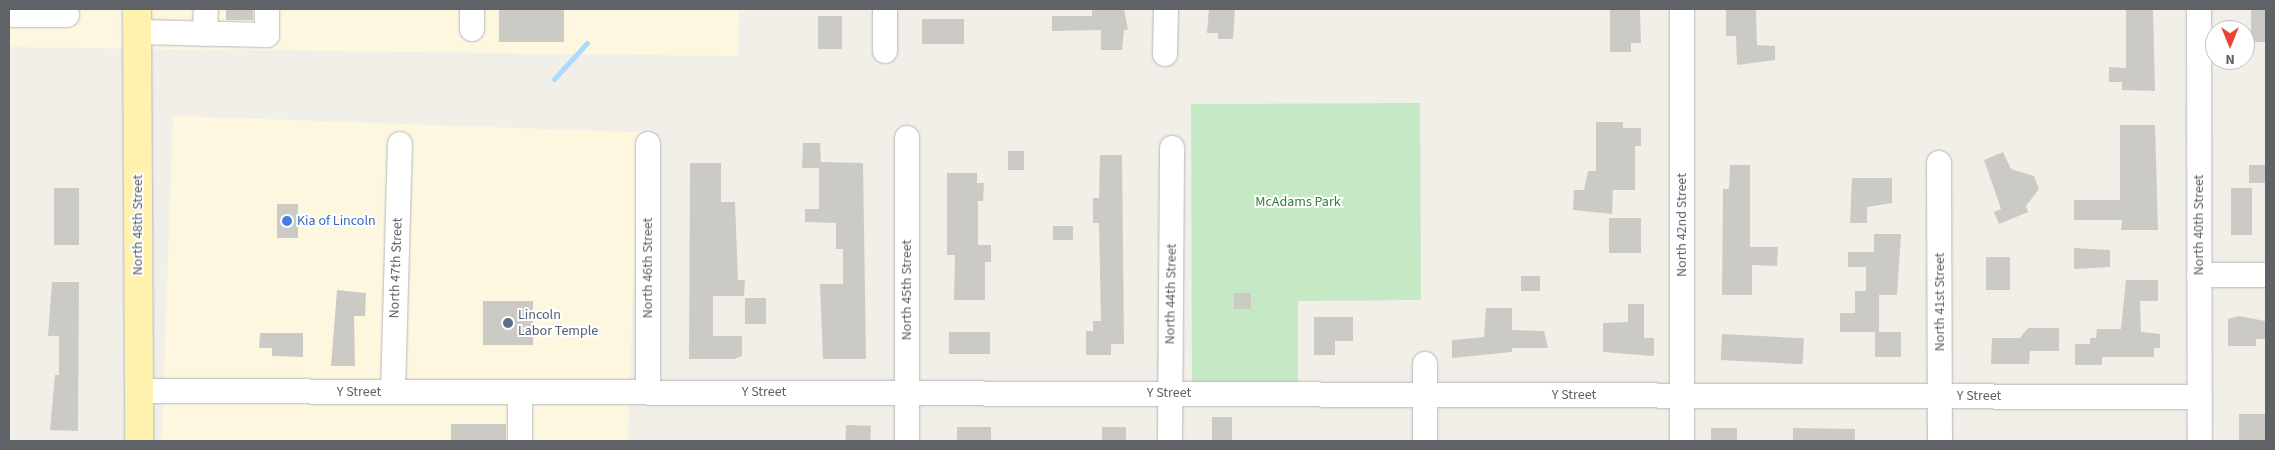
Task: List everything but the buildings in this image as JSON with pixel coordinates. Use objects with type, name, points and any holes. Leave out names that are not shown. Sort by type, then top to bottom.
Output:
[{"type":"main road","name":"North 48th Street","points":[[137,20],[139,441]]},
{"type":"street","points":[[205,34],[206,9]]},
{"type":"street","points":[[137,20],[205,34],[267,35],[267,9]]},
{"type":"street","points":[[885,9],[885,51]]},
{"type":"street","points":[[1166,9],[1166,54]]},
{"type":"street","name":"North 42nd Street","points":[[1682,9],[1682,441]]},
{"type":"street","name":"North 40th Street","points":[[2199,9],[2200,441]]},
{"type":"street","points":[[9,15],[67,15]]},
{"type":"street","name":"North 45th Street","points":[[907,138],[907,441]]},
{"type":"street","name":"North 47th Street","points":[[393,392],[400,144]]},
{"type":"street","name":"North 46th Street","points":[[648,144],[648,392]]},
{"type":"street","name":"North 44th Street","points":[[1170,441],[1172,148]]},
{"type":"street","name":"North 41st Street","points":[[1940,163],[1940,441]]},
{"type":"street","points":[[2199,275],[2266,275]]},
{"type":"street","points":[[1425,364],[1425,441]]},
{"type":"street","name":"Y Street","points":[[138,391],[2199,397]]},
{"type":"street","points":[[520,392],[520,441]]},
{"type":"shaded area","points":[[9,9],[739,9],[738,56],[9,47]]},
{"type":"shaded area","points":[[173,116],[639,132],[628,441],[162,441]]},
{"type":"green space","name":"McAdams Park","points":[[1420,103],[1421,300],[1298,301],[1298,383],[1192,384],[1191,104]]},
{"type":"waterway","points":[[554,79],[587,43]]},
{"type":"place","name":"Kia of Lincoln","points":[[287,221]]},
{"type":"place","name":"Lincoln Labor Temple","points":[[508,323]]}]
